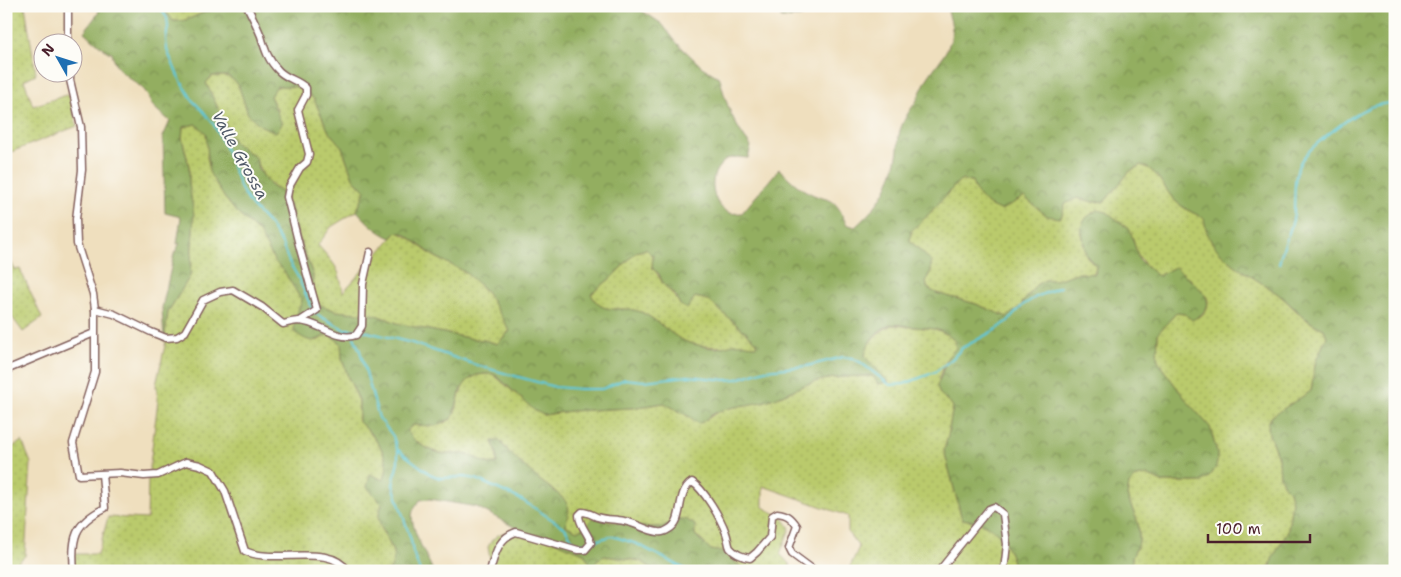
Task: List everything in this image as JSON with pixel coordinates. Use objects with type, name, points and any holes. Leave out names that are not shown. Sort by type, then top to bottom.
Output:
[{"type":"street","points":[[68,6],[68,32]]},
{"type":"street","points":[[95,309],[114,314],[166,338],[178,337],[185,332],[204,300],[220,292],[233,290],[262,307],[283,324],[300,321],[317,310],[287,197],[289,187],[300,168],[307,162],[309,154],[298,110],[306,95],[306,88],[280,72],[273,63],[265,51],[247,6]]},
{"type":"street","points":[[70,82],[81,127],[82,170],[76,219],[76,244],[93,294],[95,309],[94,372],[73,443],[79,475],[120,473],[144,476],[158,475],[186,462],[200,465],[213,471],[225,491],[245,550],[254,554],[271,556],[321,556],[337,560],[348,571]]},
{"type":"street","points":[[300,321],[326,329],[346,338],[356,335],[362,326],[363,284],[370,252]]},
{"type":"street","points":[[6,370],[94,332]]},
{"type":"street","points":[[74,571],[73,540],[91,515],[105,508],[102,474]]},
{"type":"street","points":[[490,571],[501,542],[506,536],[516,532],[578,550],[585,550],[591,543],[589,535],[579,521],[579,515],[582,512],[605,519],[625,521],[658,532],[667,531],[676,522],[683,493],[686,486],[692,482],[701,491],[722,524],[728,535],[729,547],[740,557],[750,558],[770,537],[772,516],[777,513],[786,514],[792,518],[796,526],[789,548],[792,554],[815,571]]},
{"type":"street","points":[[939,571],[989,509],[994,507],[1003,514],[1007,544],[1004,571]]},
{"type":"green space","points":[[6,6],[25,6],[32,49],[32,76],[24,80],[33,106],[69,94],[77,126],[6,154]]},
{"type":"green space","points":[[96,6],[162,6],[173,21],[179,21],[216,9],[216,6],[635,6],[662,24],[676,42],[702,67],[720,78],[731,114],[751,146],[748,158],[726,159],[716,171],[713,189],[720,206],[730,213],[742,213],[779,169],[802,189],[834,203],[846,224],[855,227],[877,204],[887,186],[894,167],[904,120],[917,100],[927,79],[949,46],[952,30],[947,6],[1395,6],[1395,571],[1270,571],[1272,559],[1288,531],[1292,501],[1289,491],[1284,486],[1280,476],[1279,460],[1269,434],[1268,423],[1272,416],[1311,391],[1316,360],[1327,337],[1324,329],[1311,322],[1278,294],[1230,262],[1214,246],[1208,235],[1204,218],[1179,204],[1152,171],[1140,165],[1130,171],[1105,201],[1094,202],[1077,198],[1065,204],[1061,218],[1047,216],[1024,197],[1001,210],[986,203],[979,196],[972,181],[960,180],[911,231],[910,241],[931,261],[931,271],[926,280],[927,288],[936,293],[976,304],[1007,317],[1019,308],[1036,285],[1045,280],[1056,280],[1077,273],[1095,274],[1096,266],[1086,255],[1081,227],[1086,218],[1097,210],[1107,212],[1130,230],[1139,260],[1158,276],[1175,267],[1203,293],[1207,300],[1207,307],[1202,313],[1192,320],[1185,314],[1176,313],[1158,333],[1157,358],[1162,368],[1187,401],[1210,427],[1217,453],[1217,463],[1210,476],[1201,482],[1162,482],[1147,475],[1136,477],[1129,484],[1127,496],[1138,523],[1139,533],[1139,542],[1132,557],[1132,571],[1015,571],[1007,548],[998,533],[984,524],[962,519],[944,450],[953,406],[940,394],[937,386],[948,357],[956,348],[955,341],[945,333],[936,330],[897,324],[886,327],[873,337],[865,357],[889,382],[878,384],[873,376],[821,380],[776,398],[717,412],[698,424],[690,417],[664,403],[631,408],[570,411],[544,415],[535,411],[493,374],[484,374],[477,375],[468,380],[461,389],[451,419],[435,426],[413,425],[407,430],[418,443],[428,449],[445,454],[468,455],[488,464],[497,463],[497,453],[492,441],[500,441],[522,464],[566,502],[569,508],[565,525],[577,531],[587,526],[592,518],[634,526],[651,527],[665,526],[676,520],[684,519],[695,525],[695,535],[711,550],[722,552],[746,571],[656,571],[641,561],[605,556],[598,559],[592,567],[584,553],[539,535],[527,534],[477,507],[430,499],[420,500],[412,517],[419,541],[433,571],[389,571],[394,558],[393,551],[379,519],[382,504],[367,487],[370,474],[383,480],[386,472],[385,456],[371,434],[359,422],[359,400],[348,377],[342,358],[341,343],[328,334],[318,339],[307,340],[294,332],[295,319],[302,301],[284,271],[275,262],[259,232],[237,213],[224,197],[209,172],[206,133],[196,124],[183,127],[182,138],[189,167],[189,184],[194,215],[190,276],[168,312],[164,341],[162,308],[174,254],[180,243],[177,244],[181,217],[165,213],[163,137],[170,121],[152,105],[145,91],[120,70],[112,52],[108,52],[84,32],[99,12]],"holes":[[[212,76],[228,76],[238,84],[248,114],[261,126],[276,132],[282,124],[270,96],[277,86],[300,87],[314,99],[329,132],[342,147],[353,178],[365,191],[357,211],[386,236],[391,238],[397,232],[405,234],[434,256],[465,272],[486,291],[510,331],[497,344],[400,324],[376,315],[336,311],[320,305],[312,294],[313,275],[297,235],[292,211],[283,193],[272,187],[258,169],[256,158],[234,142],[206,83]],[[646,249],[653,256],[652,268],[659,274],[663,284],[676,296],[680,305],[687,309],[695,297],[708,300],[757,342],[757,346],[732,344],[715,348],[693,344],[679,338],[641,312],[601,306],[591,294],[611,278],[636,252]]]},
{"type":"green space","points":[[162,6],[216,6],[216,9],[190,19],[173,21]]},
{"type":"green space","points":[[781,6],[842,6],[837,9],[827,8],[800,17],[781,18]]},
{"type":"green space","points":[[213,76],[228,76],[238,84],[248,114],[278,112],[270,96],[277,86],[300,87],[314,99],[329,132],[342,147],[353,178],[365,191],[357,211],[331,227],[318,245],[335,266],[340,276],[343,292],[397,232],[411,239],[432,255],[459,269],[478,283],[510,330],[497,344],[400,324],[376,315],[336,311],[320,305],[312,294],[313,275],[283,193],[265,178],[256,158],[234,142],[206,83]]},
{"type":"green space","points":[[196,124],[206,132],[208,143],[207,158],[224,197],[237,213],[259,232],[275,262],[284,271],[302,301],[295,319],[317,341],[328,334],[341,343],[342,358],[359,401],[359,422],[371,434],[385,457],[386,472],[383,480],[376,478],[375,496],[382,504],[379,519],[393,551],[393,564],[389,571],[71,571],[69,554],[98,554],[108,517],[147,519],[148,480],[158,400],[156,385],[166,341],[164,341],[168,312],[190,276],[193,229],[189,166],[182,138],[183,127]]},
{"type":"green space","points":[[1140,165],[1147,167],[1157,176],[1169,194],[1179,204],[1204,218],[1208,235],[1214,246],[1230,262],[1278,294],[1305,318],[1324,329],[1327,337],[1316,360],[1311,391],[1303,397],[1269,434],[1279,460],[1280,476],[1284,486],[1289,491],[1292,501],[1288,531],[1269,567],[1270,571],[1132,571],[1132,557],[1139,542],[1139,533],[1138,523],[1127,496],[1129,484],[1136,477],[1147,475],[1162,482],[1201,482],[1210,476],[1217,453],[1210,428],[1162,368],[1157,358],[1158,333],[1176,313],[1201,316],[1206,310],[1207,298],[1194,283],[1175,267],[1158,276],[1141,260],[1136,251],[1133,238],[1081,227],[1086,255],[1096,266],[1094,274],[1077,273],[1056,280],[1045,280],[1036,285],[1019,308],[1007,317],[976,304],[936,293],[927,288],[926,280],[931,271],[931,261],[910,241],[911,231],[960,180],[972,181],[974,188],[1001,210],[1024,197],[1060,218],[1065,204],[1077,197],[1094,202],[1105,201],[1130,171]]},
{"type":"green space","points":[[646,249],[653,256],[652,268],[680,305],[691,301],[695,297],[708,300],[757,342],[757,346],[716,347],[692,344],[678,338],[653,319],[640,312],[601,306],[591,294],[611,278],[636,252]]},
{"type":"green space","points":[[10,260],[15,270],[20,269],[42,318],[23,332],[12,317],[6,314],[6,261]]},
{"type":"green space","points":[[891,325],[936,330],[945,333],[955,341],[956,348],[948,357],[939,377],[940,394],[953,406],[944,450],[962,519],[984,524],[998,533],[1007,548],[1015,571],[848,571],[859,547],[848,533],[848,516],[763,486],[763,507],[783,518],[790,528],[780,554],[790,565],[790,571],[746,571],[722,552],[711,550],[678,518],[662,527],[587,526],[577,531],[565,525],[569,508],[566,502],[522,464],[500,441],[492,442],[497,453],[497,463],[488,463],[465,454],[445,454],[434,451],[418,443],[407,430],[413,425],[447,422],[453,417],[460,393],[466,382],[471,378],[484,374],[493,374],[525,402],[544,415],[570,411],[631,408],[664,403],[690,417],[706,420],[727,409],[769,400],[821,380],[873,376],[878,384],[888,382],[865,357],[868,346],[873,338]]},
{"type":"green space","points":[[22,441],[31,463],[25,556],[9,571],[6,571],[6,451]]},
{"type":"green space","points":[[516,528],[527,534],[539,535],[584,553],[588,560],[605,556],[641,561],[656,571],[488,571],[490,558],[488,547],[492,540],[498,535]]},
{"type":"waterway","name":"Valle Grossa","points":[[159,6],[167,18],[167,50],[178,76],[193,101],[214,125],[225,147],[241,189],[251,205],[269,224],[282,244],[313,311]]},
{"type":"waterway","points":[[1279,264],[1293,220],[1296,176],[1304,157],[1331,132],[1361,111],[1374,106],[1395,102]]},
{"type":"waterway","points":[[364,331],[412,343],[479,366],[555,387],[602,389],[625,379],[644,381],[688,376],[726,380],[737,379],[765,370],[807,366],[843,357],[852,358],[860,362],[890,385],[904,384],[935,372],[952,359],[962,348],[1008,321],[1023,305],[1036,297],[1060,287]]},
{"type":"waterway","name":"Valle Grossa","points":[[316,314],[351,333]]},
{"type":"waterway","name":"Valle Grossa","points":[[346,329],[356,330]]},
{"type":"waterway","name":"Valle Grossa","points":[[354,337],[360,351],[379,418],[393,436],[397,449],[430,474],[440,478],[464,477],[476,479],[522,500],[565,528],[575,544],[587,543]]},
{"type":"waterway","points":[[398,450],[398,461],[393,485],[420,571]]},
{"type":"waterway","name":"Valle Grossa","points":[[594,541],[612,536],[637,544],[689,571]]}]
